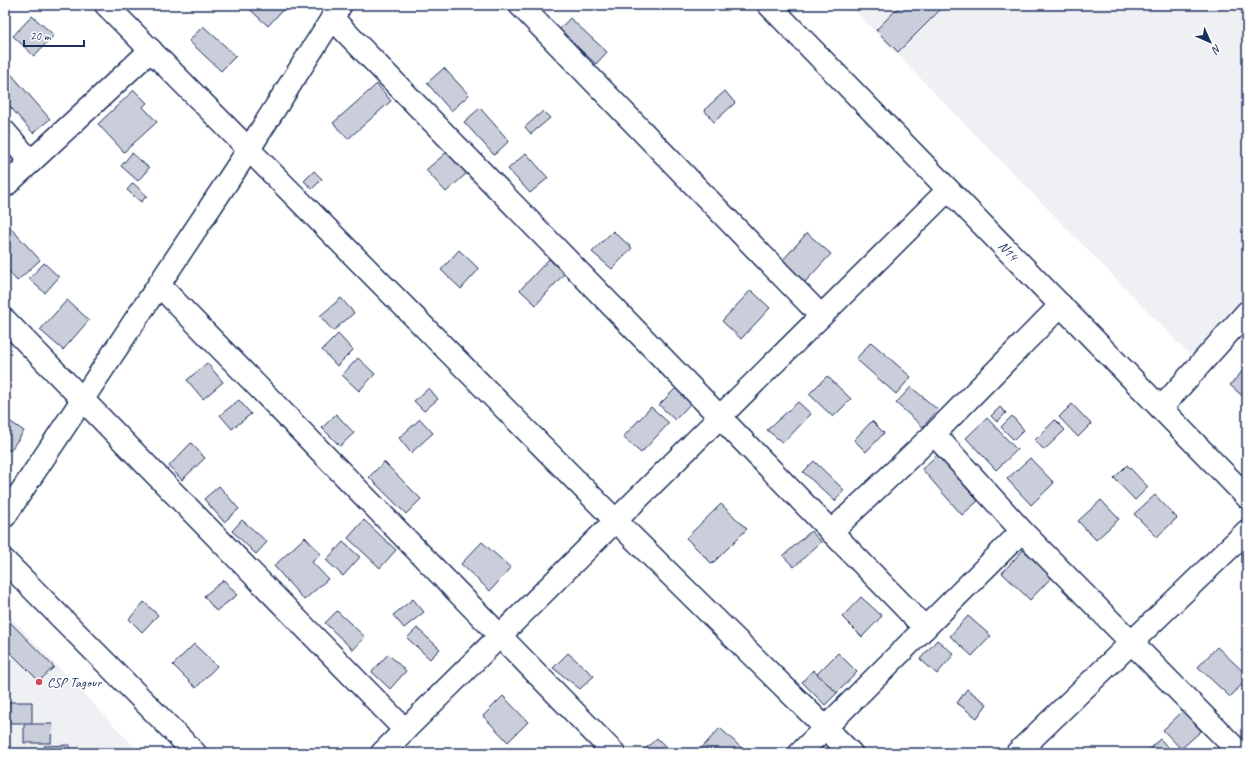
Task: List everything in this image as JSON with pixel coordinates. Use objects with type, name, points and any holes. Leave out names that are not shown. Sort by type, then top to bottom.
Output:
[{"type":"street","points":[[520,5],[821,316]]},
{"type":"street","name":"N14","points":[[769,5],[1247,497]]},
{"type":"street","points":[[109,6],[616,521],[851,753]]},
{"type":"street","points":[[5,516],[249,149],[336,11],[720,417],[925,628]]},
{"type":"street","points":[[5,186],[151,50]]},
{"type":"street","points":[[5,132],[32,162]]},
{"type":"street","points":[[382,753],[948,190]]},
{"type":"street","points":[[159,285],[613,752]]},
{"type":"street","points":[[832,532],[934,434],[1061,305]]},
{"type":"street","points":[[1161,408],[1247,312]]},
{"type":"street","points":[[5,320],[405,730]]},
{"type":"street","points":[[934,434],[1022,531],[1240,753]]},
{"type":"street","points":[[800,753],[1022,531]]},
{"type":"street","points":[[1017,753],[1247,531]]},
{"type":"street","points":[[5,561],[195,753]]},
{"type":"shaded area","points":[[849,5],[1247,5],[1247,292],[1191,356]]},
{"type":"shaded area","name":"CSP Tagour","points":[[5,611],[140,753],[5,753]]},
{"type":"building","points":[[245,5],[287,5],[268,26]]},
{"type":"building","points":[[901,5],[945,5],[898,52],[876,30]]},
{"type":"building","points":[[32,16],[54,35],[34,56],[13,36]]},
{"type":"building","points":[[570,18],[607,52],[596,64],[559,30]]},
{"type":"building","points":[[203,26],[236,56],[221,71],[189,41]]},
{"type":"building","points":[[5,67],[50,119],[33,133],[5,101]]},
{"type":"building","points":[[444,68],[469,95],[451,111],[427,83]]},
{"type":"building","points":[[377,84],[391,101],[348,139],[333,123]]},
{"type":"building","points":[[134,90],[147,103],[143,107],[157,122],[124,152],[98,124]]},
{"type":"building","points":[[725,91],[735,103],[714,122],[704,110]]},
{"type":"building","points":[[480,108],[509,141],[494,155],[464,122]]},
{"type":"building","points":[[543,111],[550,118],[531,134],[525,127]]},
{"type":"building","points":[[5,147],[16,158],[5,167]]},
{"type":"building","points":[[447,152],[467,173],[446,192],[426,170]]},
{"type":"building","points":[[132,153],[149,168],[138,181],[121,166]]},
{"type":"building","points":[[526,153],[548,178],[530,193],[508,169]]},
{"type":"building","points":[[314,171],[322,179],[312,189],[304,181]]},
{"type":"building","points":[[133,183],[147,196],[141,202],[127,190]]},
{"type":"building","points":[[7,224],[40,260],[17,281],[5,267],[5,226]]},
{"type":"building","points":[[613,231],[632,248],[612,269],[592,252]]},
{"type":"building","points":[[807,233],[831,254],[805,282],[782,261]]},
{"type":"building","points":[[459,250],[479,269],[461,289],[441,270]]},
{"type":"building","points":[[549,259],[564,274],[536,305],[520,290]]},
{"type":"building","points":[[44,263],[59,277],[45,293],[29,279]]},
{"type":"building","points":[[751,290],[770,308],[741,339],[722,321]]},
{"type":"building","points":[[341,298],[354,313],[333,331],[320,316]]},
{"type":"building","points":[[67,300],[89,320],[63,350],[40,330]]},
{"type":"building","points":[[338,334],[353,350],[337,366],[322,350]]},
{"type":"building","points":[[871,342],[911,377],[896,394],[856,359]]},
{"type":"building","points":[[358,358],[375,374],[359,391],[342,375]]},
{"type":"building","points":[[207,363],[223,382],[203,399],[187,380]]},
{"type":"building","points":[[1247,366],[1247,400],[1230,385]]},
{"type":"building","points":[[827,376],[851,399],[833,417],[809,394]]},
{"type":"building","points":[[911,387],[938,410],[923,427],[896,403]]},
{"type":"building","points":[[429,388],[438,399],[424,411],[414,401]]},
{"type":"building","points":[[676,388],[692,402],[675,420],[659,405]]},
{"type":"building","points":[[239,400],[251,414],[232,429],[220,415]]},
{"type":"building","points":[[798,402],[811,414],[783,443],[767,430]]},
{"type":"building","points":[[1072,404],[1091,424],[1078,437],[1059,417]]},
{"type":"building","points":[[651,407],[669,423],[641,453],[623,437]]},
{"type":"building","points":[[1000,407],[1006,413],[997,422],[991,416]]},
{"type":"building","points":[[336,414],[354,433],[340,446],[322,428]]},
{"type":"building","points":[[1012,416],[1024,430],[1014,440],[1001,427]]},
{"type":"building","points":[[5,418],[24,431],[10,451],[5,448]]},
{"type":"building","points":[[987,418],[1017,450],[996,470],[966,438]]},
{"type":"building","points":[[420,419],[433,433],[411,453],[399,438]]},
{"type":"building","points":[[1055,420],[1065,430],[1044,450],[1035,440]]},
{"type":"building","points":[[872,421],[884,433],[866,452],[854,440]]},
{"type":"building","points":[[191,443],[205,458],[182,480],[169,466]]},
{"type":"building","points":[[937,455],[978,501],[962,515],[922,469]]},
{"type":"building","points":[[1030,458],[1054,483],[1031,505],[1007,479]]},
{"type":"building","points":[[814,461],[844,490],[835,501],[803,472]]},
{"type":"building","points":[[384,462],[421,499],[406,514],[369,477]]},
{"type":"building","points":[[1127,465],[1148,487],[1135,500],[1114,478]]},
{"type":"building","points":[[219,486],[239,509],[224,522],[204,499]]},
{"type":"building","points":[[1155,495],[1177,518],[1157,537],[1134,514]]},
{"type":"building","points":[[1101,500],[1119,519],[1096,540],[1078,521]]},
{"type":"building","points":[[721,504],[747,529],[712,564],[686,538]]},
{"type":"building","points":[[242,520],[267,542],[256,554],[232,531]]},
{"type":"building","points":[[364,520],[396,550],[380,568],[348,538]]},
{"type":"building","points":[[811,531],[821,542],[794,567],[783,556]]},
{"type":"building","points":[[305,537],[321,554],[312,562],[328,579],[304,600],[274,566]]},
{"type":"building","points":[[343,542],[360,557],[343,576],[326,560]]},
{"type":"building","points":[[482,542],[511,568],[490,591],[461,564]]},
{"type":"building","points":[[1023,550],[1052,577],[1030,600],[1002,573]]},
{"type":"building","points":[[224,580],[237,595],[216,611],[204,596]]},
{"type":"building","points":[[861,597],[882,616],[862,637],[842,617]]},
{"type":"building","points":[[413,599],[424,612],[404,628],[393,615]]},
{"type":"building","points":[[144,602],[158,615],[142,632],[129,619]]},
{"type":"building","points":[[337,611],[365,637],[353,650],[325,623]]},
{"type":"building","points":[[968,616],[991,636],[972,656],[950,636]]},
{"type":"building","points":[[5,617],[54,667],[39,681],[5,647]]},
{"type":"building","points":[[417,628],[440,649],[430,659],[407,638]]},
{"type":"building","points":[[937,640],[954,654],[937,674],[920,659]]},
{"type":"building","points":[[194,644],[217,666],[196,688],[173,665]]},
{"type":"building","points":[[1217,647],[1247,675],[1247,679],[1230,697],[1198,667]]},
{"type":"building","points":[[568,653],[594,676],[580,689],[553,668]]},
{"type":"building","points":[[838,653],[857,672],[837,693],[817,674]]},
{"type":"building","points":[[388,654],[406,671],[390,689],[372,672]]},
{"type":"building","points":[[813,670],[837,693],[825,705],[802,682]]},
{"type":"building","points":[[967,689],[987,704],[977,718],[957,703]]},
{"type":"building","points":[[503,696],[528,722],[508,742],[483,716]]},
{"type":"building","points":[[9,702],[32,702],[32,723],[8,723]]},
{"type":"building","points":[[1183,711],[1201,731],[1181,749],[1163,730]]},
{"type":"building","points":[[24,724],[52,724],[51,743],[24,743]]},
{"type":"building","points":[[720,728],[747,753],[697,753]]},
{"type":"building","points":[[657,738],[672,753],[641,753]]},
{"type":"building","points":[[1160,739],[1174,753],[1145,753]]},
{"type":"building","points":[[70,745],[71,753],[45,753],[44,746]]},
{"type":"place","name":"CSP Tagour","points":[[39,682]]}]
